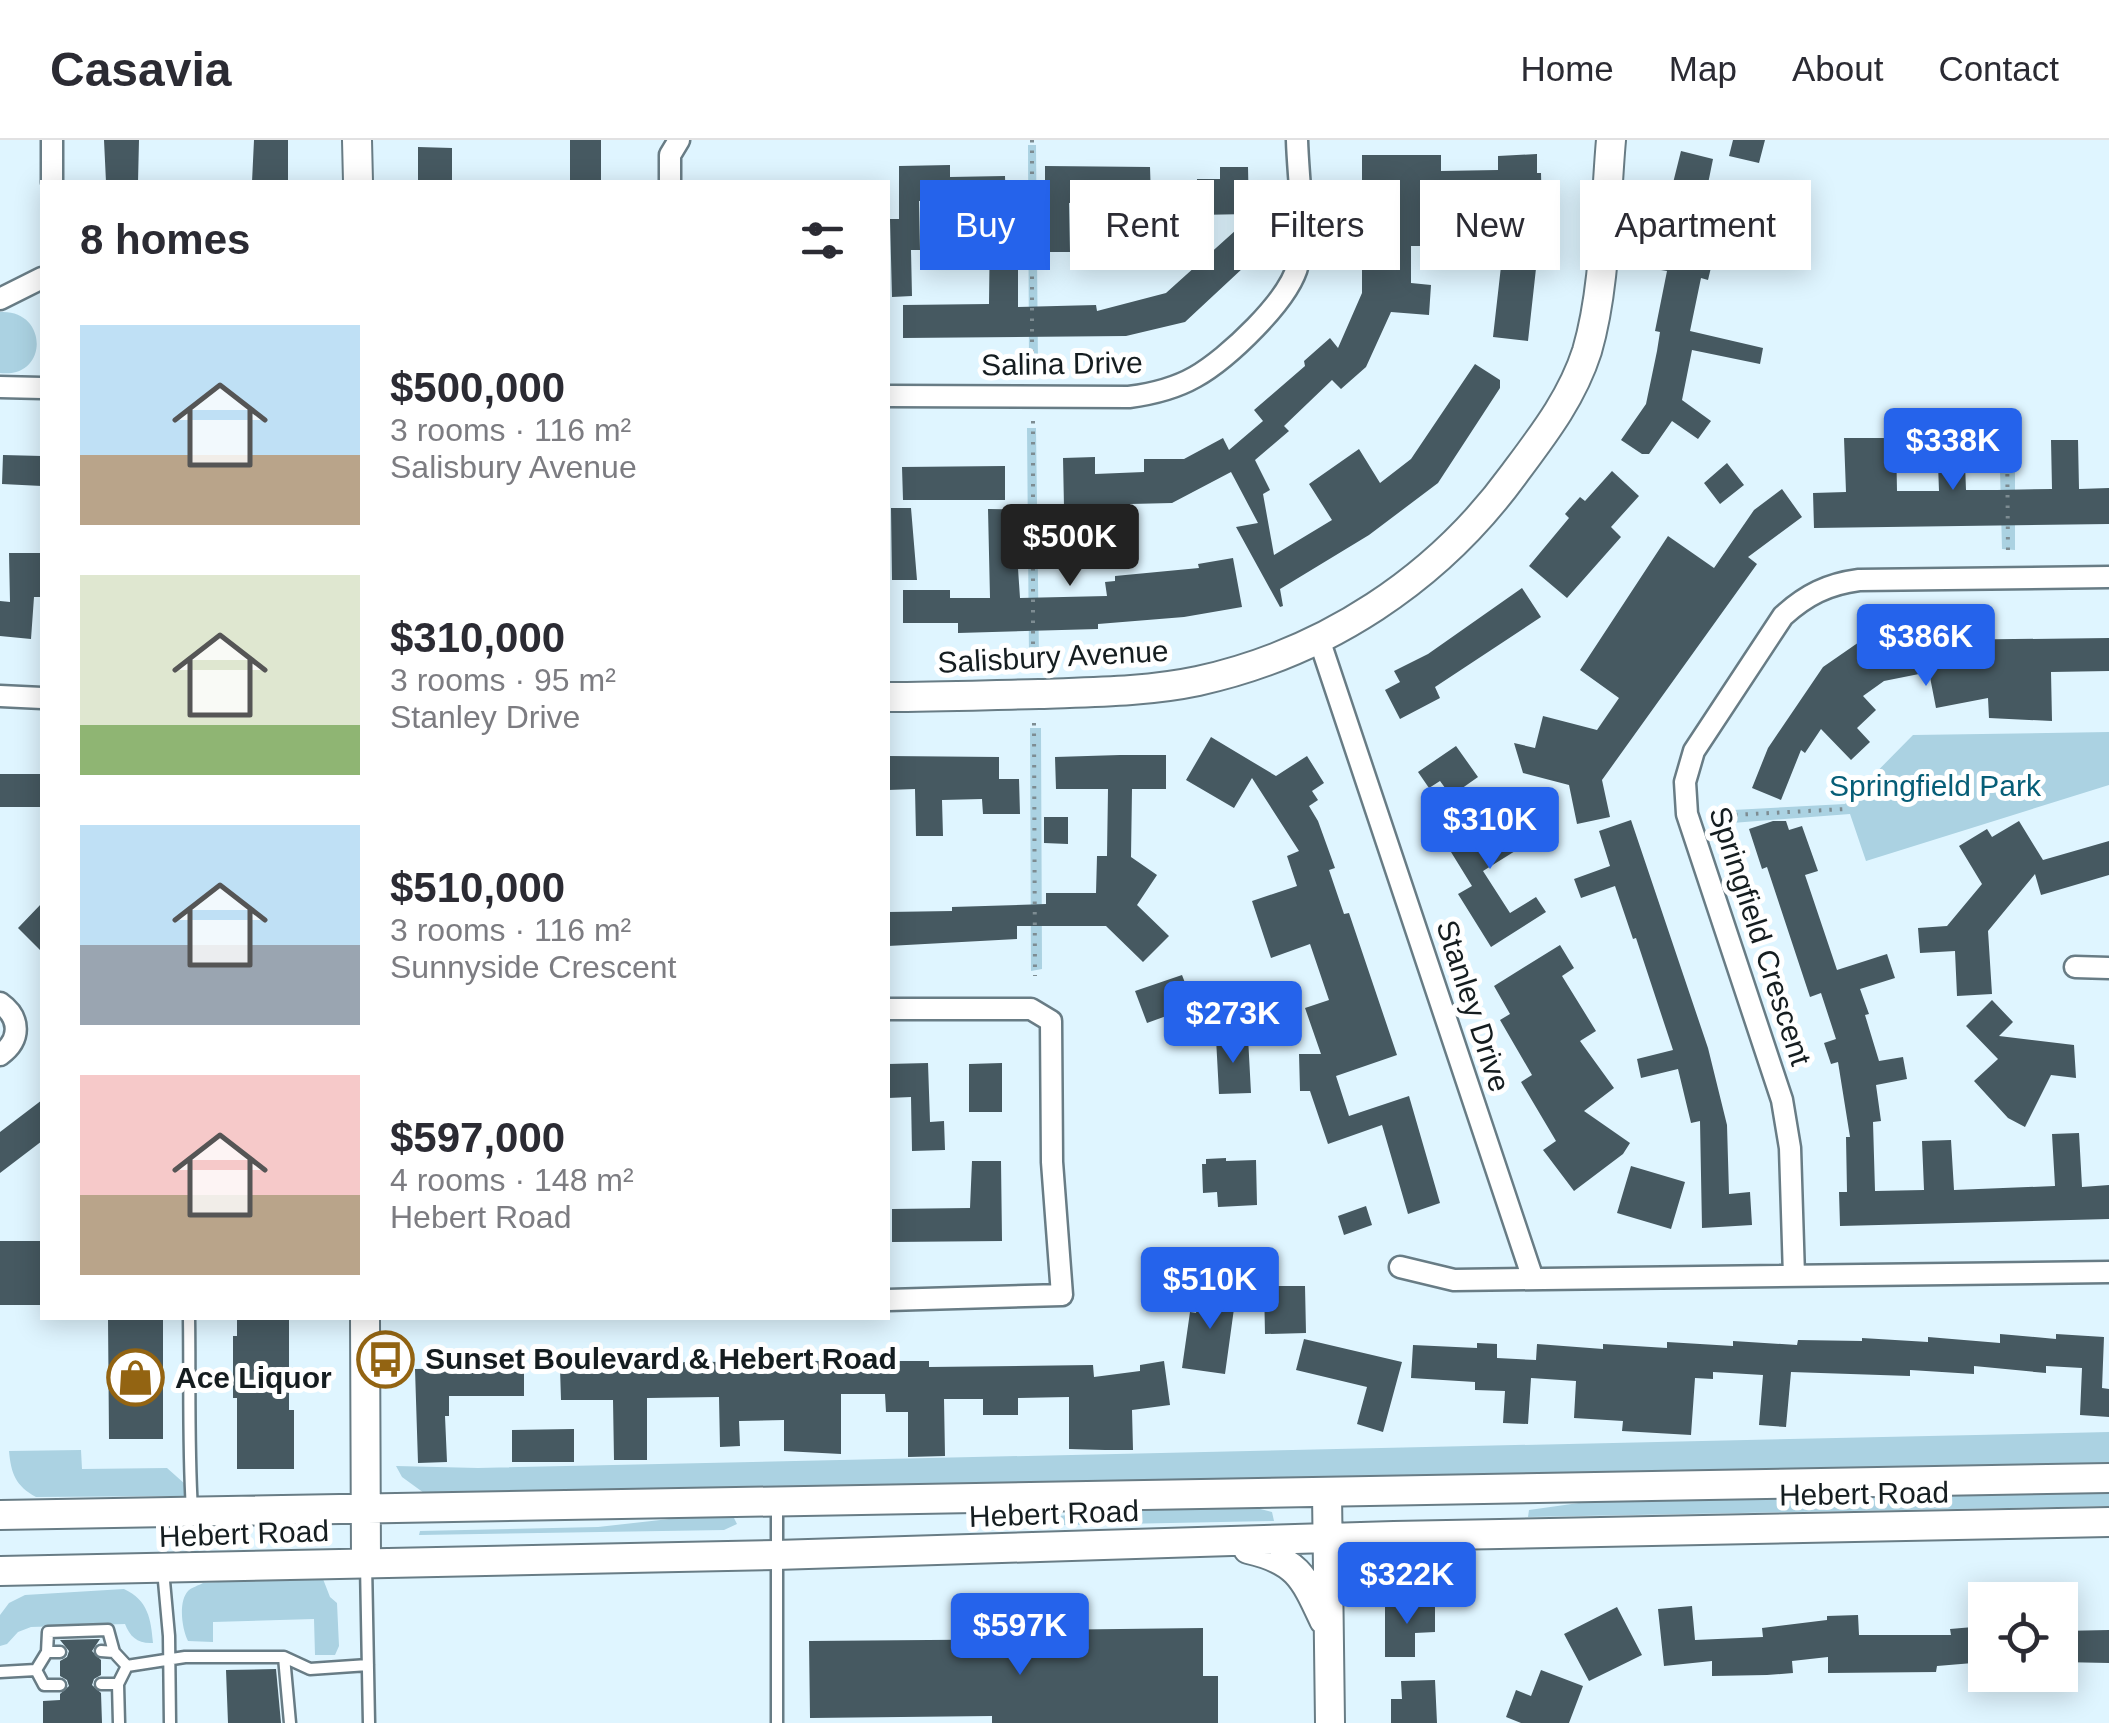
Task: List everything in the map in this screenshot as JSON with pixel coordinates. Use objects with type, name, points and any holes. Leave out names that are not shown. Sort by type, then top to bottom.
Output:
[{"type":"main road","points":[[358,140],[358,180]]},
{"type":"main road","name":"Salisbury Avenue","points":[[890,697],[1153,688],[1238,670],[1319,639],[1394,595],[1490,508],[1568,398],[1592,330],[1611,140]]},
{"type":"main road","points":[[365,1320],[366,1563]]},
{"type":"main road","name":"Hebert Road","points":[[0,1515],[2109,1478]]},
{"type":"main road","points":[[1327,1494],[1330,1723]]},
{"type":"main road","name":"Hebert Road","points":[[0,1571],[2109,1522]]},
{"type":"main road","points":[[1212,1542],[1269,1554],[1294,1568],[1304,1578],[1329,1630]]},
{"type":"street","points":[[52,140],[52,180]]},
{"type":"street","points":[[670,180],[670,155],[680,140]]},
{"type":"street","name":"Salina Drive","points":[[890,396],[1129,397],[1161,391],[1210,368],[1270,312],[1293,280],[1300,244],[1297,140]]},
{"type":"street","points":[[0,298],[40,279]]},
{"type":"street","points":[[0,387],[40,388]]},
{"type":"street","name":"Springfield Crescent","points":[[1794,1276],[1787,1124],[1687,814],[1686,782],[1694,751],[1783,616],[1797,603],[1828,586],[1859,580],[2109,577]]},
{"type":"street","name":"Stanley Drive","points":[[1319,639],[1533,1279]]},
{"type":"street","points":[[0,696],[40,698]]},
{"type":"street","points":[[2076,967],[2109,968]]},
{"type":"street","points":[[0,1003],[13,1015],[16,1032],[10,1047],[0,1055]]},
{"type":"street","points":[[890,1008],[1031,1009],[1051,1021],[1052,1162],[1062,1295],[890,1300]]},
{"type":"street","points":[[1400,1267],[1454,1280],[2109,1272]]},
{"type":"lane","points":[[189,1320],[188,1455],[192,1512]]},
{"type":"lane","points":[[777,1502],[777,1723]]},
{"type":"lane","points":[[366,1563],[369,1723]]},
{"type":"lane","points":[[162,1569],[170,1723]]},
{"type":"lane","points":[[0,1672],[36,1670],[53,1652],[48,1632],[108,1630],[114,1652],[127,1666]]},
{"type":"lane","points":[[100,1652],[114,1652]]},
{"type":"lane","points":[[127,1666],[169,1658],[284,1657],[310,1669],[368,1666]]},
{"type":"lane","points":[[284,1657],[290,1723]]},
{"type":"lane","points":[[119,1723],[118,1684],[127,1666]]},
{"type":"lane","points":[[36,1670],[44,1685],[60,1685]]},
{"type":"lane","points":[[101,1684],[118,1684]]},
{"type":"path","points":[[1032,140],[1032,372]]},
{"type":"path","points":[[1033,421],[1034,662]]},
{"type":"path","points":[[2007,432],[2008,553]]},
{"type":"path","points":[[1034,724],[1035,976]]},
{"type":"path","points":[[1714,816],[1844,809]]},
{"type":"green space","points":[[1028,145],[1036,145],[1036,180],[1028,180]]},
{"type":"green space","points":[[1029,270],[1037,270],[1038,366],[1029,366]]},
{"type":"green space","points":[[0,312],[28,321],[34,332],[34,356],[28,366],[16,372],[0,373]]},
{"type":"green space","points":[[1027,428],[1036,428],[1039,658],[1029,658]]},
{"type":"green space","points":[[1999,431],[2015,431],[2015,550],[2002,549]]},
{"type":"green space","points":[[1030,728],[1041,728],[1042,969],[1031,971]]},
{"type":"green space","name":"Springfield Park","points":[[2109,732],[2109,785],[1866,861],[1850,814],[1719,824],[1714,811],[1845,804],[1913,735]]},
{"type":"green space","points":[[2109,1432],[2109,1463],[424,1493],[402,1477],[396,1466],[478,1468]]},
{"type":"green space","points":[[81,1450],[82,1469],[167,1468],[185,1484],[184,1496],[36,1497],[16,1478],[9,1451]]},
{"type":"green space","points":[[2109,1490],[2109,1506],[1528,1517],[1529,1510],[1593,1501]]},
{"type":"green space","points":[[1245,1505],[1272,1512],[1274,1521],[1018,1526],[1018,1521],[1133,1507]]},
{"type":"green space","points":[[705,1515],[734,1518],[737,1524],[724,1530],[419,1535],[420,1531],[598,1527]]},
{"type":"green space","points":[[307,1576],[323,1579],[330,1597],[337,1603],[339,1646],[335,1655],[315,1655],[314,1619],[213,1622],[213,1642],[188,1641],[182,1608],[191,1589],[203,1583]]},
{"type":"green space","points":[[124,1589],[147,1611],[153,1643],[135,1639],[125,1624],[31,1627],[0,1646],[0,1615],[9,1603],[25,1595]]},
{"type":"building","points":[[104,140],[139,140],[138,180],[106,180]]},
{"type":"building","points":[[254,140],[288,140],[288,180],[252,180]]},
{"type":"building","points":[[570,140],[601,140],[601,180],[570,180]]},
{"type":"building","points":[[1733,140],[1765,140],[1759,163],[1729,156]]},
{"type":"building","points":[[418,147],[452,148],[452,180],[418,180]]},
{"type":"building","points":[[1681,151],[1713,159],[1709,180],[1674,180]]},
{"type":"building","points":[[1537,154],[1537,173],[1541,173],[1541,180],[1420,180],[1420,246],[1411,246],[1411,283],[1431,285],[1429,315],[1391,312],[1366,367],[1341,389],[1332,380],[1284,426],[1289,431],[1255,460],[1270,490],[1263,494],[1274,555],[1332,520],[1309,484],[1359,449],[1380,483],[1411,459],[1475,364],[1500,380],[1500,388],[1438,483],[1369,535],[1280,589],[1280,607],[1236,527],[1258,523],[1231,472],[1172,503],[1130,504],[1130,537],[1105,537],[1105,506],[1064,507],[1063,458],[1095,457],[1095,474],[1144,472],[1144,459],[1184,459],[1223,438],[1229,450],[1263,421],[1254,410],[1305,366],[1304,361],[1330,338],[1338,348],[1362,293],[1362,270],[1400,270],[1400,180],[1362,180],[1362,155],[1441,155],[1441,171],[1498,170],[1498,156]]},
{"type":"building","points":[[950,165],[950,177],[1005,176],[1005,180],[920,180],[920,250],[911,250],[912,296],[892,297],[890,219],[899,219],[899,166]]},
{"type":"building","points":[[1045,166],[1150,167],[1150,180],[1070,180],[1070,252],[1050,252],[1050,180],[1045,180]]},
{"type":"building","points":[[1220,167],[1248,167],[1248,180],[1234,180],[1234,214],[1214,215],[1214,180],[1197,180],[1220,179]]},
{"type":"building","points":[[1234,232],[1234,270],[1241,270],[1185,322],[1126,336],[903,338],[903,305],[989,304],[989,270],[1018,270],[1018,307],[1096,305],[1097,311],[1166,293],[1192,270],[1214,270],[1214,250]]},
{"type":"building","points":[[1501,270],[1536,270],[1528,341],[1493,337]]},
{"type":"building","points":[[1661,270],[1710,270],[1708,280],[1701,278],[1690,331],[1763,348],[1760,364],[1692,350],[1682,400],[1711,421],[1698,439],[1672,421],[1649,454],[1642,454],[1621,440],[1646,404],[1667,271]]},
{"type":"building","points":[[1937,437],[1964,437],[1966,490],[2052,489],[2051,440],[2078,440],[2079,489],[2109,488],[2109,524],[1814,528],[1813,493],[1846,492],[1844,438],[1896,438],[1897,491],[1939,491]]},
{"type":"building","points":[[3,455],[40,456],[40,486],[2,484]]},
{"type":"building","points":[[1727,463],[1744,485],[1720,504],[1704,483]]},
{"type":"building","points":[[1005,466],[1005,500],[903,500],[902,467]]},
{"type":"building","points":[[1612,471],[1639,496],[1611,527],[1621,537],[1567,598],[1529,566],[1569,518],[1565,514],[1580,497],[1585,501]]},
{"type":"building","points":[[1782,489],[1802,517],[1748,557],[1757,564],[1602,780],[1610,817],[1577,824],[1569,785],[1523,773],[1514,743],[1535,748],[1543,716],[1597,730],[1619,698],[1580,670],[1668,536],[1714,568],[1754,510]]},
{"type":"building","points":[[891,508],[911,508],[917,580],[892,580]]},
{"type":"building","points":[[988,509],[1067,510],[1068,538],[1016,539],[1020,598],[1107,596],[1105,582],[1115,581],[1115,576],[1199,568],[1198,564],[1233,558],[1242,607],[1184,617],[1098,624],[1098,629],[958,633],[958,623],[903,623],[903,590],[950,590],[950,598],[990,598]]},
{"type":"building","points":[[9,553],[40,553],[40,597],[34,597],[31,639],[0,636],[0,601],[10,602]]},
{"type":"building","points":[[1522,588],[1541,617],[1435,687],[1440,698],[1400,719],[1385,690],[1400,682],[1394,671],[1428,654]]},
{"type":"building","points":[[1934,636],[1935,640],[2109,638],[2109,671],[2051,672],[2052,721],[1989,718],[1988,698],[1936,708],[1929,672],[1884,681],[1863,696],[1876,710],[1857,728],[1870,742],[1851,760],[1821,729],[1805,753],[1801,750],[1781,800],[1752,788],[1768,748],[1823,667],[1862,640],[1868,649]]},
{"type":"building","points":[[1211,737],[1276,776],[1307,756],[1324,783],[1312,791],[1318,800],[1309,806],[1335,868],[1329,870],[1344,914],[1349,913],[1397,1055],[1336,1076],[1349,1116],[1409,1096],[1440,1203],[1408,1214],[1382,1125],[1328,1144],[1310,1091],[1300,1091],[1299,1054],[1321,1054],[1305,1008],[1329,1000],[1310,944],[1271,958],[1252,901],[1297,886],[1287,856],[1299,851],[1252,778],[1234,808],[1186,780]]},
{"type":"building","points":[[1456,746],[1478,777],[1451,796],[1440,781],[1429,788],[1418,772]]},
{"type":"building","points":[[1166,755],[1166,789],[1132,789],[1131,857],[1157,875],[1137,905],[1169,936],[1143,962],[1106,926],[1017,926],[1017,939],[890,946],[890,912],[1046,904],[1046,893],[1096,893],[1097,856],[1107,856],[1108,789],[1056,789],[1055,757]]},
{"type":"building","points":[[890,756],[999,757],[999,779],[1019,779],[1020,814],[983,814],[982,799],[942,800],[943,836],[916,836],[915,789],[890,790]]},
{"type":"building","points":[[0,774],[40,774],[40,807],[0,807]]},
{"type":"building","points":[[1519,805],[1531,841],[1483,871],[1510,913],[1536,897],[1546,912],[1491,947],[1458,894],[1472,886],[1438,831],[1465,815],[1476,832]]},
{"type":"building","points":[[1044,817],[1068,817],[1068,844],[1044,843]]},
{"type":"building","points":[[1631,820],[1708,1048],[1727,1125],[1729,1194],[1750,1192],[1752,1225],[1702,1228],[1700,1121],[1691,1123],[1678,1069],[1641,1078],[1637,1059],[1673,1050],[1636,938],[1633,939],[1615,886],[1581,898],[1574,879],[1610,866],[1599,831]]},
{"type":"building","points":[[1786,821],[1789,830],[1802,826],[1818,871],[1805,875],[1837,970],[1887,954],[1895,978],[1860,989],[1879,1061],[1903,1057],[1907,1079],[1876,1085],[1881,1121],[1873,1122],[1875,1191],[1924,1190],[1922,1141],[1951,1140],[1954,1190],[2055,1186],[2052,1134],[2079,1133],[2082,1187],[2109,1185],[2109,1219],[1840,1226],[1839,1192],[1847,1192],[1846,1137],[1850,1137],[1838,1062],[1831,1064],[1824,1043],[1836,1039],[1821,993],[1810,997],[1767,867],[1762,869],[1749,829]]},
{"type":"building","points":[[2019,821],[2043,860],[2109,841],[2109,875],[2041,895],[2035,874],[1988,931],[1992,994],[1957,996],[1955,951],[1920,953],[1918,928],[1947,926],[1982,884],[1959,846],[1987,829],[1992,837]]},
{"type":"building","points":[[40,905],[40,950],[18,928]]},
{"type":"building","points":[[1560,945],[1574,968],[1562,976],[1596,1031],[1580,1041],[1614,1088],[1584,1111],[1630,1143],[1623,1154],[1574,1191],[1543,1150],[1556,1141],[1521,1082],[1532,1075],[1500,1020],[1510,1014],[1494,986]]},
{"type":"building","points":[[1182,975],[1194,1006],[1147,1023],[1135,991]]},
{"type":"building","points":[[1992,1000],[2013,1022],[1999,1036],[2074,1045],[2076,1078],[2051,1075],[2025,1127],[2008,1118],[1974,1081],[1998,1059],[1966,1026]]},
{"type":"building","points":[[1248,1037],[1251,1093],[1219,1094],[1216,1038]]},
{"type":"building","points":[[928,1063],[930,1122],[944,1121],[945,1150],[912,1151],[911,1097],[890,1098],[890,1064]]},
{"type":"building","points":[[1002,1063],[1002,1112],[969,1112],[969,1064]]},
{"type":"building","points":[[40,1102],[40,1143],[0,1173],[0,1132]]},
{"type":"building","points":[[1206,1159],[1256,1160],[1257,1205],[1218,1207],[1217,1192],[1203,1193],[1202,1164],[1206,1164]]},
{"type":"building","points":[[972,1161],[1001,1161],[1002,1241],[892,1242],[892,1209],[970,1208]]},
{"type":"building","points":[[1631,1166],[1685,1182],[1671,1229],[1617,1213]]},
{"type":"building","points":[[1366,1206],[1372,1225],[1344,1235],[1338,1216]]},
{"type":"building","points":[[0,1241],[40,1241],[40,1305],[0,1305]]},
{"type":"building","points":[[1264,1286],[1305,1286],[1306,1333],[1265,1334]]},
{"type":"building","points":[[1199,1288],[1236,1294],[1225,1374],[1182,1368],[1190,1312],[1196,1313]]},
{"type":"building","name":"Ace Liquor","points":[[108,1320],[163,1320],[163,1439],[109,1439]]},
{"type":"building","points":[[237,1320],[289,1320],[289,1410],[294,1410],[294,1469],[237,1469],[233,1336],[237,1336]]},
{"type":"building","points":[[2000,1334],[2056,1339],[2056,1334],[2104,1337],[2102,1388],[2109,1389],[2109,1417],[2080,1415],[2082,1368],[2046,1366],[2046,1373],[1974,1366],[1974,1374],[1910,1370],[1910,1376],[1791,1372],[1786,1427],[1759,1425],[1763,1375],[1713,1372],[1713,1379],[1695,1378],[1691,1435],[1622,1431],[1623,1421],[1574,1418],[1576,1381],[1531,1378],[1528,1424],[1503,1423],[1505,1391],[1475,1390],[1475,1382],[1411,1378],[1413,1345],[1477,1348],[1477,1343],[1497,1344],[1497,1358],[1536,1360],[1537,1344],[1667,1348],[1667,1342],[1797,1345],[1798,1340],[1862,1338],[1928,1342],[1928,1337],[2000,1343]]},
{"type":"building","points":[[1304,1339],[1402,1362],[1383,1432],[1357,1424],[1367,1387],[1296,1370]]},
{"type":"building","points":[[929,1361],[929,1367],[1093,1365],[1094,1377],[1140,1371],[1140,1365],[1164,1361],[1170,1405],[1132,1410],[1133,1450],[1105,1450],[1069,1449],[1069,1397],[1018,1398],[1018,1415],[983,1415],[983,1399],[944,1399],[945,1456],[908,1457],[908,1412],[886,1412],[885,1394],[841,1394],[841,1454],[784,1451],[784,1420],[739,1421],[740,1446],[720,1447],[719,1397],[647,1398],[647,1460],[614,1460],[613,1400],[561,1400],[560,1368],[621,1367],[621,1363]]},
{"type":"building","points":[[476,1363],[524,1365],[524,1396],[449,1396],[449,1416],[445,1416],[447,1462],[418,1463],[415,1369],[476,1368]]},
{"type":"building","points":[[574,1429],[574,1462],[512,1462],[512,1430]]},
{"type":"building","points":[[1385,1603],[1435,1603],[1435,1632],[1415,1633],[1415,1657],[1385,1657]]},
{"type":"building","points":[[1692,1606],[1695,1640],[1763,1637],[1762,1628],[1827,1620],[1827,1616],[1858,1615],[1859,1635],[1951,1635],[1950,1629],[1968,1627],[1968,1663],[1937,1666],[1936,1672],[1828,1673],[1828,1657],[1792,1661],[1793,1673],[1712,1676],[1712,1661],[1664,1666],[1658,1609]]},
{"type":"building","points":[[1617,1607],[1642,1655],[1589,1681],[1564,1634]]},
{"type":"building","points":[[1203,1628],[1203,1676],[1218,1676],[1218,1723],[992,1723],[992,1716],[810,1718],[809,1641],[1038,1639],[1038,1630]]},
{"type":"building","points":[[2109,1630],[2109,1663],[2078,1662],[2078,1631]]},
{"type":"building","points":[[100,1639],[92,1651],[101,1660],[101,1675],[92,1685],[101,1693],[102,1723],[43,1723],[43,1701],[60,1700],[60,1694],[69,1686],[60,1676],[60,1661],[69,1651],[60,1640]]},
{"type":"building","points":[[276,1669],[281,1723],[228,1723],[226,1670]]},
{"type":"building","points":[[1541,1670],[1583,1686],[1569,1723],[1521,1723],[1506,1717],[1516,1690],[1531,1696]]},
{"type":"building","points":[[1435,1680],[1437,1723],[1391,1723],[1391,1699],[1402,1699],[1401,1681]]},
{"type":"place","name":"Sunset Boulevard & Hebert Road","points":[[386,1359]]},
{"type":"place","name":"Ace Liquor","points":[[136,1378]]}]
